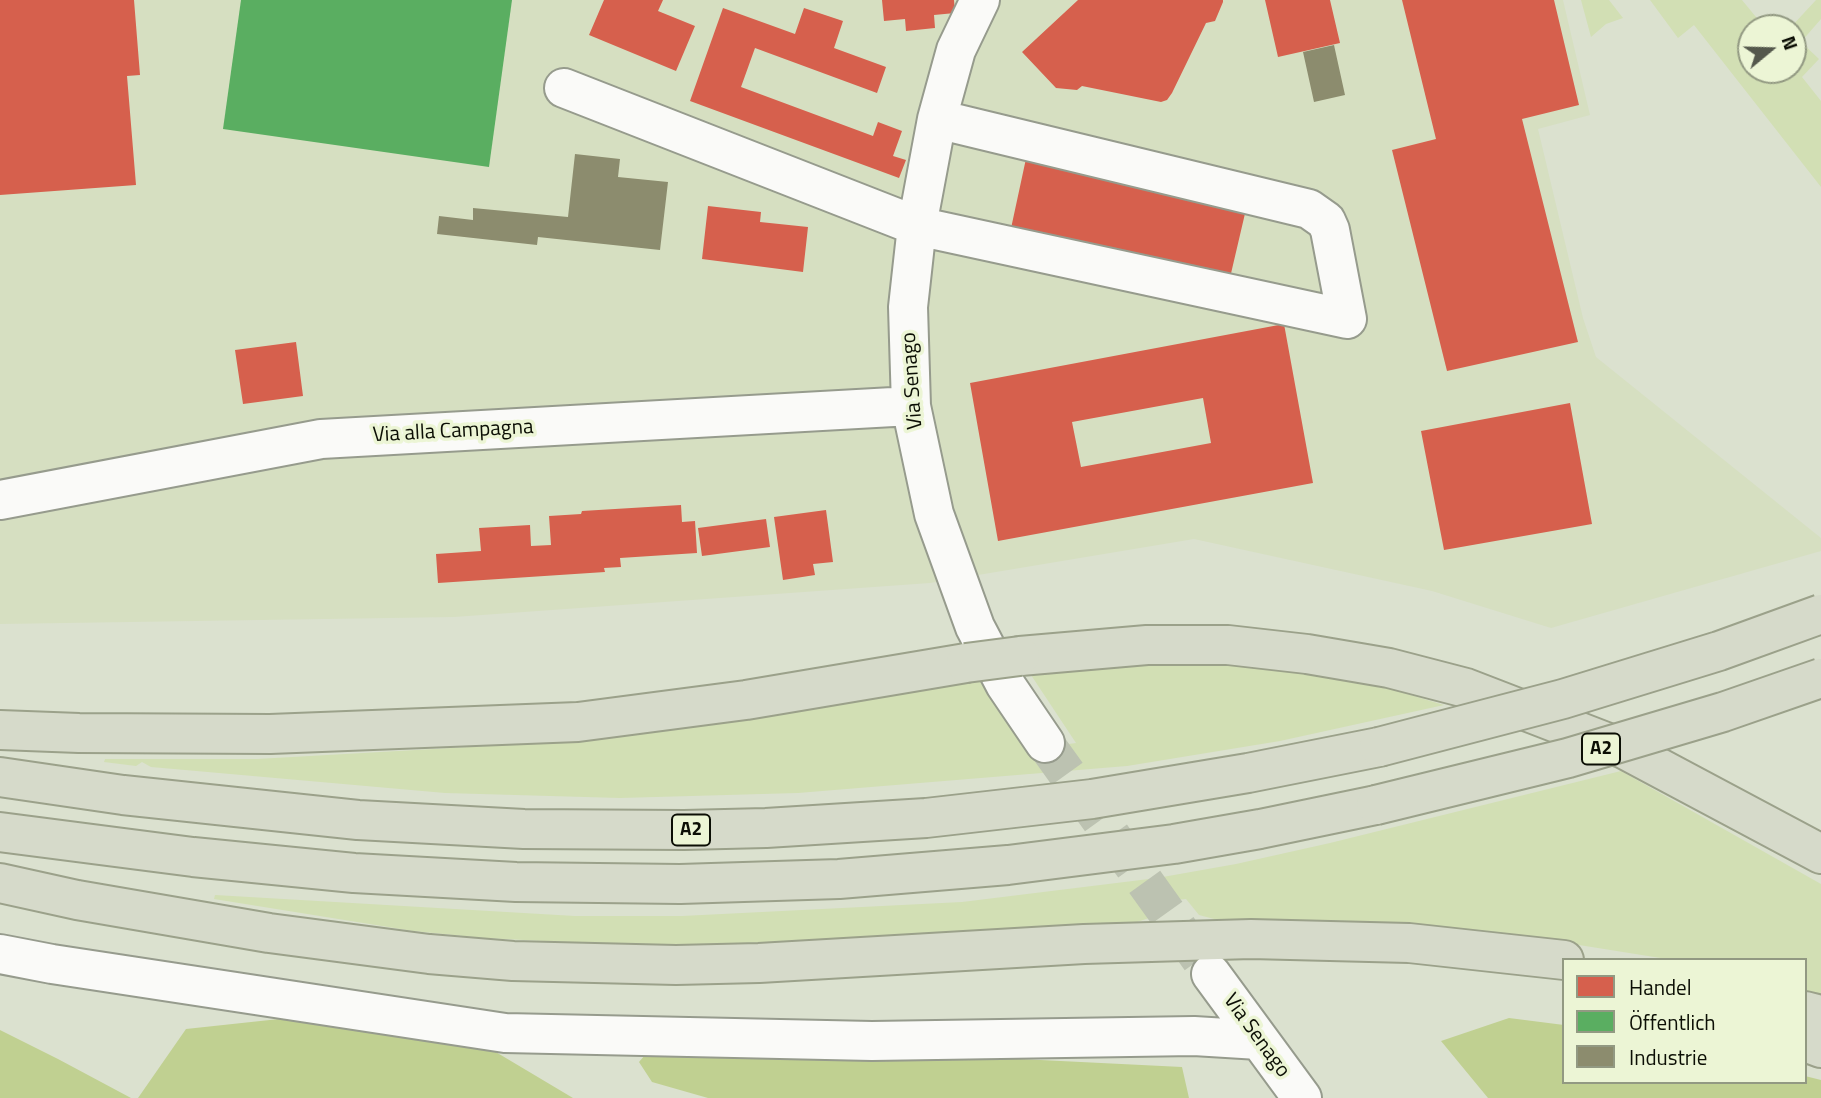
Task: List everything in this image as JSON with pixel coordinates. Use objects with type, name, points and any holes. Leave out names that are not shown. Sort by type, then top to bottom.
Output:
[{"type":"highway","name":"A2","points":[[0,778],[358,820],[524,829],[684,830],[899,820],[1092,799],[1248,774],[1379,747],[1576,695],[1719,651],[1821,614]]},
{"type":"highway","points":[[0,730],[270,734],[578,722],[746,700],[1020,656],[1147,645],[1228,646],[1307,654],[1389,668],[1466,688],[1624,749],[1821,853]]},
{"type":"highway","name":"A2","points":[[0,831],[179,855],[354,873],[516,882],[680,884],[839,879],[1009,865],[1186,842],[1376,805],[1568,758],[1723,712],[1821,678]]},
{"type":"highway","points":[[0,883],[77,900],[269,933],[429,954],[513,961],[676,965],[759,963],[1084,943],[1224,939],[1325,939],[1409,943],[1562,960]]},
{"type":"highway","points":[[1491,951],[1562,970]]},
{"type":"street","name":"Via Senago","points":[[980,0],[956,50],[937,119],[917,226],[908,307],[911,406],[934,514],[975,627],[1005,684],[1045,743]]},
{"type":"street","points":[[564,88],[917,226],[1347,319],[1330,230],[1325,221],[1309,209],[937,119]]},
{"type":"street","name":"Via alla Campagna","points":[[0,500],[321,439],[911,406]]},
{"type":"street","points":[[0,954],[505,1033],[872,1041],[1194,1036],[1259,1040]]},
{"type":"street","name":"Via Senago","points":[[1211,974],[1302,1098]]},
{"type":"shaded area","points":[[0,0],[1563,0],[1590,115],[1538,129],[1583,318],[1596,357],[1821,538],[1821,551],[1551,628],[1432,591],[1194,539],[930,583],[454,617],[0,624]]},
{"type":"shaded area","points":[[1581,0],[1609,0],[1623,18],[1606,24],[1591,37]]},
{"type":"shaded area","points":[[1650,0],[1742,0],[1754,14],[1737,14],[1737,80],[1694,25],[1678,38]]},
{"type":"shaded area","points":[[1816,0],[1821,0],[1821,19],[1807,35],[1807,14],[1803,14]]},
{"type":"shaded area","points":[[1807,48],[1819,59],[1807,72]]},
{"type":"shaded area","points":[[1807,83],[1821,101],[1821,187],[1740,84]]},
{"type":"shaded area","points":[[1180,663],[1289,671],[1394,690],[1444,705],[1280,741],[1127,766],[798,793],[620,798],[445,793],[151,767],[142,762],[136,766],[104,762],[105,759],[257,759],[522,744],[610,735],[984,681],[1032,749],[1076,743],[1031,675],[1131,664]]},
{"type":"shaded area","points":[[1621,771],[1821,884],[1821,996],[1807,992],[1807,958],[1660,958],[1504,933],[1420,925],[1349,921],[1218,920],[1199,915],[1186,899],[1145,903],[1155,916],[1137,922],[881,940],[665,947],[484,938],[413,931],[214,899],[215,895],[575,916],[682,916],[962,902],[1157,878],[1330,843]]},
{"type":"green space","points":[[1509,1018],[1562,1025],[1562,1084],[1807,1084],[1807,1076],[1821,1080],[1821,1098],[1488,1098],[1441,1041]]},
{"type":"green space","points":[[279,1019],[479,1042],[573,1098],[138,1098],[186,1029]]},
{"type":"green space","points":[[0,1030],[58,1059],[131,1098],[0,1098]]},
{"type":"green space","points":[[651,1048],[1000,1058],[1182,1067],[1189,1098],[708,1098],[652,1082],[639,1062]]},
{"type":"building: Handel","points":[[0,0],[134,0],[140,75],[127,76],[136,185],[0,195]]},
{"type":"building: Handel","points":[[604,0],[663,0],[658,11],[695,26],[676,71],[589,35]]},
{"type":"building: Handel","points":[[882,0],[954,0],[955,13],[934,15],[935,28],[906,31],[905,19],[884,21]]},
{"type":"building: Handel","points":[[1078,0],[1223,2],[1215,21],[1206,23],[1172,93],[1167,100],[1161,102],[1082,86],[1077,90],[1056,88],[1022,52]]},
{"type":"building: Handel","points":[[1265,0],[1330,0],[1340,43],[1278,57]]},
{"type":"building: Handel","points":[[1402,0],[1554,0],[1579,105],[1522,119],[1578,342],[1447,371],[1392,150],[1436,139]]},
{"type":"building: Handel","points":[[723,8],[795,34],[804,8],[843,21],[834,48],[886,67],[877,93],[755,48],[741,87],[873,136],[878,122],[902,131],[893,156],[906,160],[899,178],[690,101]]},
{"type":"building: Handel","points":[[1027,154],[1247,205],[1229,282],[1010,233]]},
{"type":"building: Handel","points":[[708,206],[761,212],[760,222],[808,227],[803,272],[702,259]]},
{"type":"building: Handel","points":[[1284,324],[1313,483],[998,541],[970,383]],"holes":[[[1203,398],[1211,443],[1081,467],[1072,422]]]},
{"type":"building: Handel","points":[[296,342],[303,396],[243,404],[235,350]]},
{"type":"building: Handel","points":[[1570,403],[1592,524],[1444,550],[1421,431]]},
{"type":"building: Handel","points":[[681,505],[682,522],[695,521],[697,553],[620,558],[621,567],[604,568],[605,572],[438,583],[436,554],[481,551],[479,528],[530,525],[531,546],[551,545],[549,516],[581,514],[582,511]]},
{"type":"building: Handel","points":[[826,510],[833,562],[813,564],[815,575],[783,580],[774,517]]},
{"type":"building: Handel","points":[[766,519],[770,547],[702,556],[698,528]]},
{"type":"building: Öffentlich","points":[[241,0],[512,0],[489,167],[223,129]]},
{"type":"building: Industrie","points":[[1334,45],[1345,95],[1314,102],[1303,52]]},
{"type":"building: Industrie","points":[[575,154],[620,159],[618,177],[668,182],[660,250],[538,237],[537,245],[437,234],[439,216],[473,220],[473,208],[568,217]]},
{"type":"tunnel","points":[[1045,743],[1203,963]]}]
